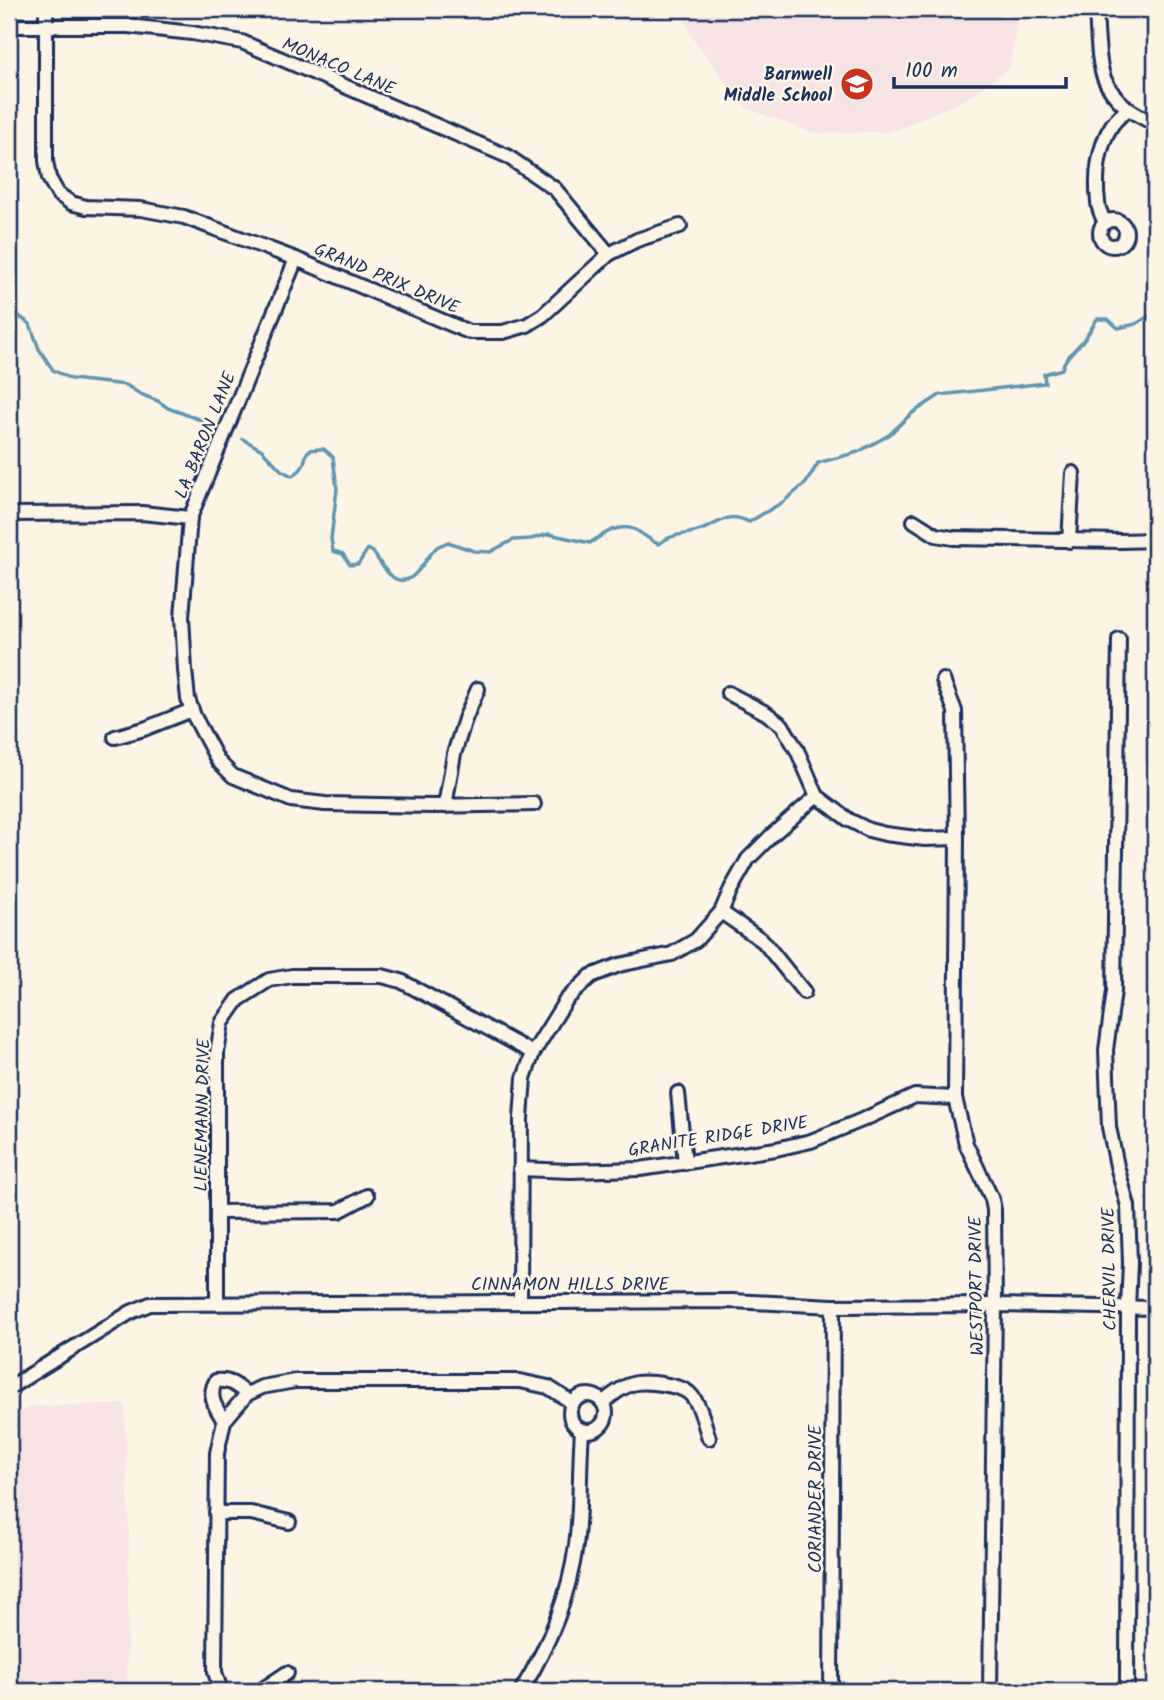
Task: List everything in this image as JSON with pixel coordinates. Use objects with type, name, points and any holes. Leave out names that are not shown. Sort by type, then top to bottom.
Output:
[{"type":"street","points":[[46,9],[46,26]]},
{"type":"street","points":[[1097,9],[1100,69],[1104,80],[1127,109],[1155,124]]},
{"type":"street","name":"MONACO LANE","points":[[9,26],[128,26],[242,42],[507,156],[555,188],[609,254]]},
{"type":"street","name":"GRAND PRIX DRIVE","points":[[46,26],[46,162],[58,194],[71,203],[86,207],[141,208],[184,217],[296,259],[469,332],[503,332],[527,325],[543,315],[609,254],[638,240],[680,226]]},
{"type":"street","points":[[1105,223],[1098,204],[1097,173],[1104,143],[1112,125],[1127,109]]},
{"type":"street","name":"LA BARON LANE","points":[[296,259],[190,517],[182,617],[188,699],[192,710],[218,761],[233,776],[291,800],[325,804],[445,806],[534,804]]},
{"type":"street","points":[[1069,541],[1073,473]]},
{"type":"street","points":[[9,514],[142,513],[190,517]]},
{"type":"street","points":[[914,521],[936,535],[953,538],[1155,540]]},
{"type":"street","name":"CHERVIL DRIVE","points":[[1119,639],[1115,979],[1106,1050],[1109,1127],[1128,1206],[1130,1263],[1128,1691]]},
{"type":"street","name":"WESTPORT DRIVE","points":[[943,680],[955,711],[955,1098],[966,1144],[992,1199],[995,1305],[990,1691]]},
{"type":"street","points":[[445,806],[454,754],[478,689]]},
{"type":"street","points":[[728,692],[782,725],[797,750],[817,796],[849,820],[885,834],[925,839],[957,838]]},
{"type":"street","points":[[115,737],[192,710]]},
{"type":"street","points":[[520,1301],[521,1118],[524,1078],[533,1053],[566,1000],[591,976],[619,965],[671,954],[696,940],[721,912],[748,859],[817,796]]},
{"type":"street","points":[[721,912],[763,941],[804,992]]},
{"type":"street","name":"LIENEMANN DRIVE","points":[[217,1303],[217,1054],[222,1023],[238,1000],[269,980],[292,976],[382,976],[401,981],[533,1053]]},
{"type":"street","points":[[678,1093],[685,1163]]},
{"type":"street","name":"GRANITE RIDGE DRIVE","points":[[520,1169],[640,1169],[776,1149],[811,1141],[915,1096],[955,1098]]},
{"type":"street","points":[[218,1212],[339,1210],[367,1196]]},
{"type":"street","name":"CINNAMON HILLS DRIVE","points":[[9,1388],[131,1312],[150,1304],[732,1301],[833,1306],[1155,1308]]},
{"type":"street","name":"CORIANDER DRIVE","points":[[831,1691],[833,1306]]},
{"type":"street","points":[[225,1421],[211,1396],[216,1381],[233,1383],[247,1394]]},
{"type":"street","points":[[221,1691],[215,1672],[217,1453],[225,1421],[247,1394],[262,1387],[295,1381],[520,1381],[548,1387],[573,1403]]},
{"type":"street","points":[[603,1403],[635,1383],[663,1384],[688,1391],[698,1403],[709,1438]]},
{"type":"street","points":[[595,1396],[603,1403],[606,1410],[604,1422],[595,1430],[577,1428],[570,1418],[573,1403],[578,1397],[595,1396]]},
{"type":"street","points":[[521,1691],[566,1613],[576,1544],[582,1430]]},
{"type":"street","points":[[216,1513],[251,1513],[289,1522]]},
{"type":"street","points":[[260,1691],[287,1673]]},
{"type":"shaded area","name":"Barnwell Middle School","points":[[680,9],[1019,9],[1010,68],[965,100],[891,132],[813,133],[746,108],[691,36]]},
{"type":"shaded area","points":[[125,1404],[129,1530],[127,1691],[9,1691],[9,1419],[31,1406]]},
{"type":"waterway","points":[[9,303],[20,317],[30,324],[39,349],[53,370],[71,379],[126,385],[168,408],[209,423]]},
{"type":"waterway","points":[[243,439],[262,450],[281,470],[292,476],[301,469],[308,451],[324,449],[333,457],[337,489],[331,539],[333,551],[343,554],[350,565],[358,564],[368,549],[390,575],[398,580],[405,580],[417,572],[437,547],[448,542],[474,551],[490,552],[513,540],[549,534],[590,543],[610,531],[627,528],[636,530],[658,544],[701,530],[724,519],[735,518],[749,522],[783,502],[806,483],[818,463],[858,452],[889,435],[911,414],[940,395],[1045,383],[1044,374],[1062,369],[1067,358],[1097,319],[1108,319],[1118,328],[1136,324],[1155,314]]},
{"type":"place","name":"Barnwell Middle School","points":[[857,84]]}]
